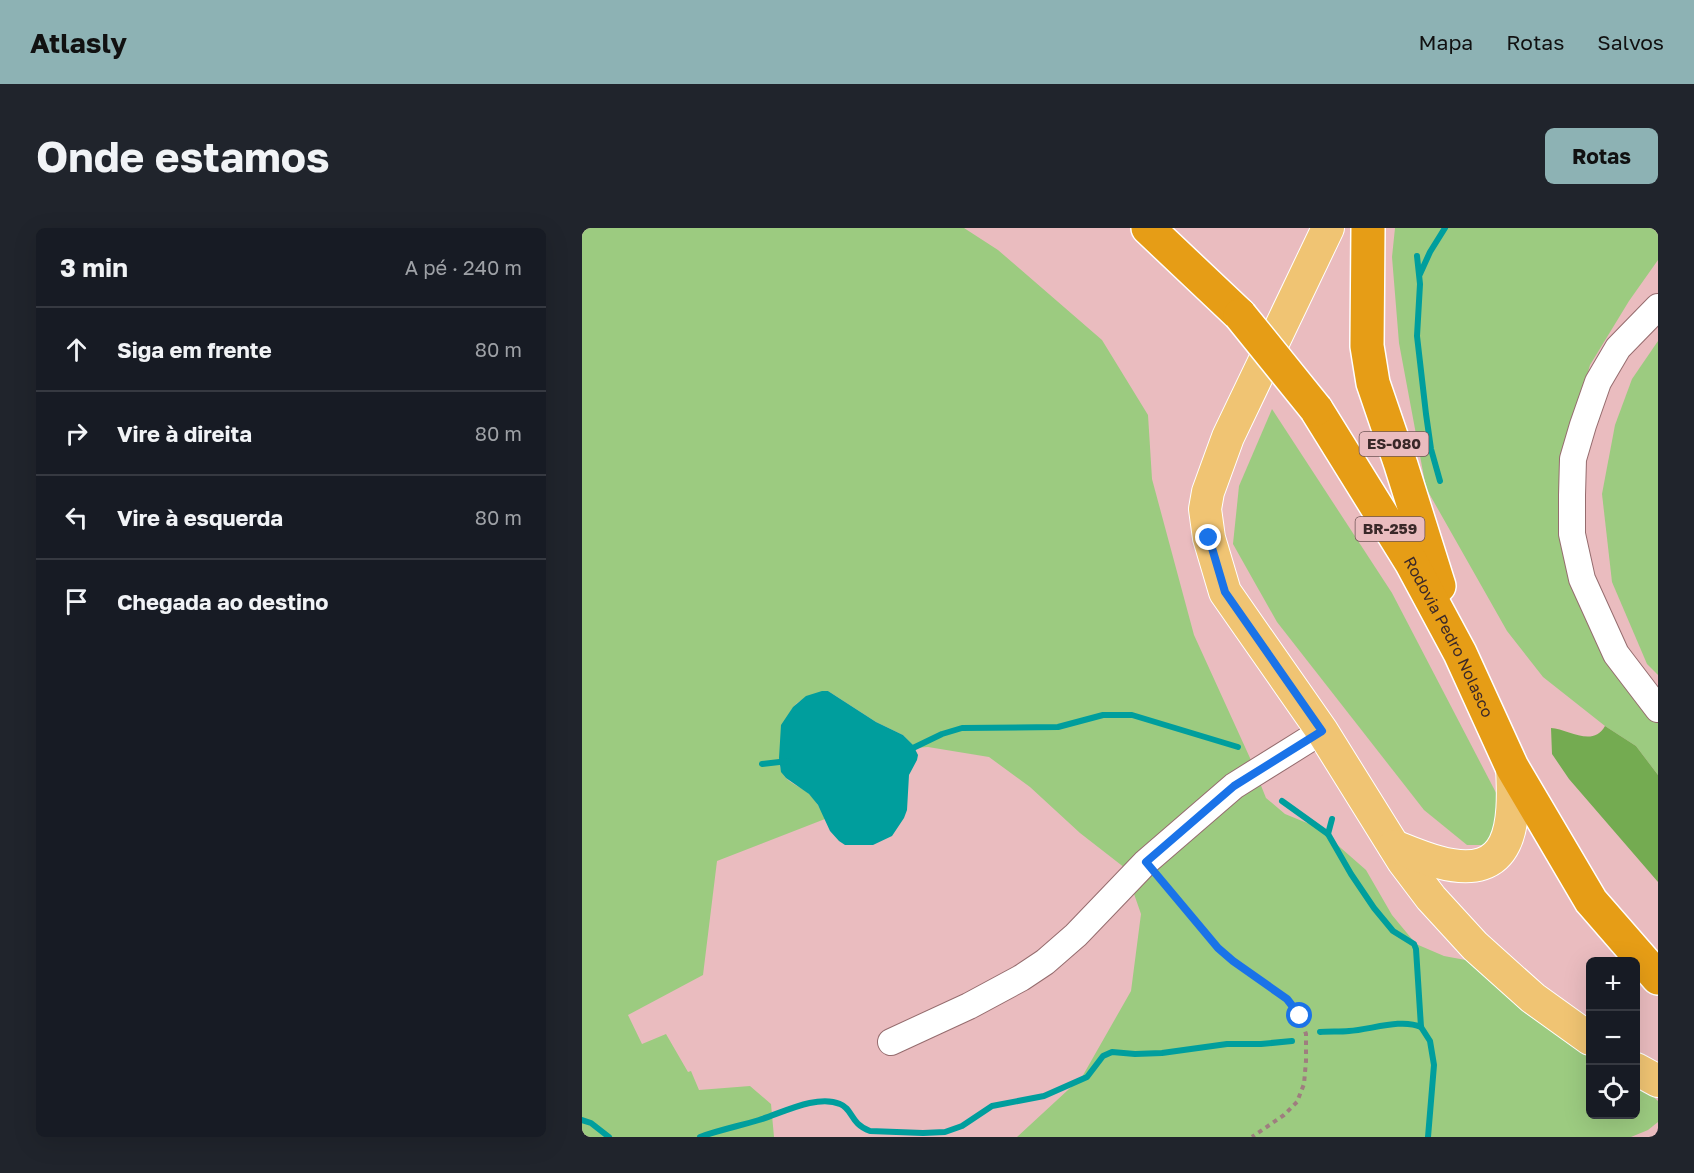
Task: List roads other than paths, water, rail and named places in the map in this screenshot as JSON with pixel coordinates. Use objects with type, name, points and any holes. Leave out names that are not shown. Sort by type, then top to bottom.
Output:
[{"type":"highway","name":"Rodovia Pedro Nolasco","points":[[1148,228],[1240,315],[1316,409],[1411,562],[1460,653],[1512,767],[1591,901],[1658,978]]},
{"type":"highway","name":"ES-080","points":[[1368,228],[1367,346],[1373,383],[1422,528],[1460,653]]},
{"type":"main road","points":[[1328,228],[1228,436],[1208,492],[1205,509],[1209,538],[1225,592],[1322,731],[1394,846],[1431,898],[1475,946],[1533,998],[1586,1036]]},
{"type":"main road","points":[[1394,846],[1439,862],[1466,866],[1485,863],[1496,857],[1504,847],[1512,822],[1514,803],[1512,767]]},
{"type":"main road","points":[[1640,1071],[1658,1081]]},
{"type":"street","points":[[1658,307],[1618,348],[1598,382],[1573,459],[1572,495],[1572,534],[1582,579],[1616,654],[1658,709]]},
{"type":"street","points":[[891,1042],[969,1006],[1021,978],[1045,962],[1076,935],[1146,862],[1234,786],[1322,731]]},
{"type":"street","points":[[998,1006],[1021,978]]},
{"type":"water","points":[[828,691],[876,722],[903,735],[913,745],[918,755],[909,775],[907,810],[904,818],[892,836],[873,845],[845,845],[839,841],[830,831],[818,805],[809,794],[781,772],[779,758],[781,725],[793,707],[806,696]]},
{"type":"waterway","points":[[1420,274],[1445,228]]},
{"type":"waterway","points":[[1417,256],[1420,284],[1417,336],[1431,449],[1440,481]]},
{"type":"waterway","points":[[908,749],[962,728],[1058,727],[1103,715],[1132,715],[1238,747]]},
{"type":"waterway","points":[[762,764],[788,761]]},
{"type":"waterway","points":[[1282,801],[1328,834],[1374,908],[1393,931],[1414,944],[1421,1027],[1430,1041],[1434,1065],[1428,1137]]},
{"type":"waterway","points":[[1328,834],[1332,819]]},
{"type":"waterway","points":[[1320,1032],[1357,1030],[1395,1024],[1421,1027]]},
{"type":"waterway","points":[[700,1137],[821,1101],[844,1106],[859,1125],[870,1131],[945,1132],[962,1126],[992,1106],[1044,1096],[1087,1077],[1103,1056],[1112,1052],[1162,1053],[1227,1044],[1292,1041]]},
{"type":"waterway","points":[[582,1120],[591,1123],[609,1137]]}]
